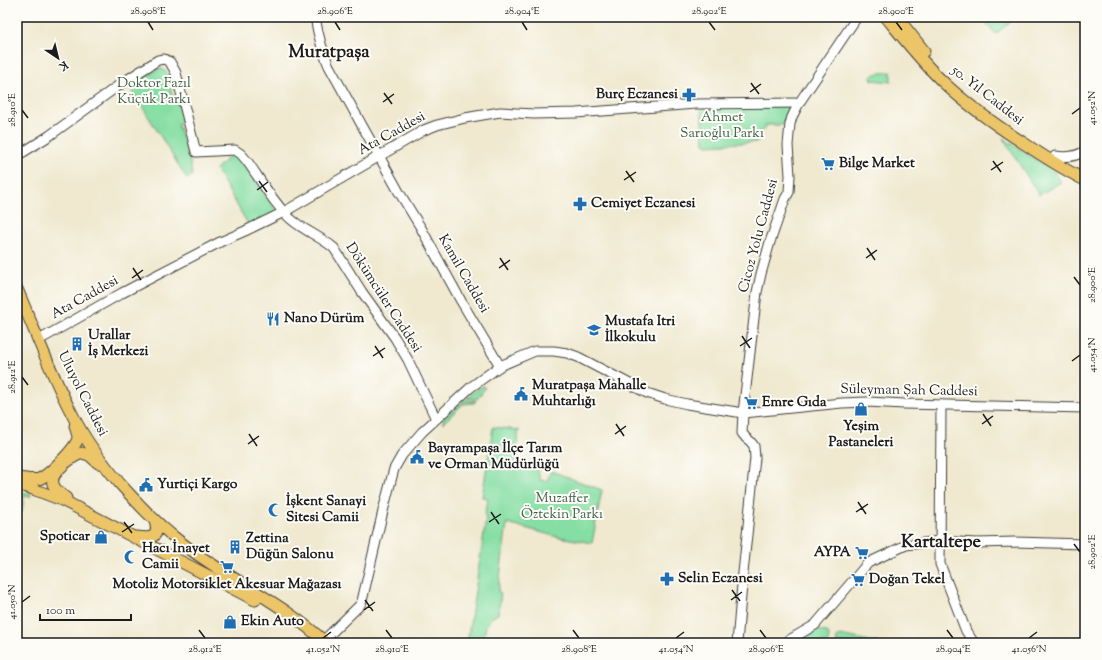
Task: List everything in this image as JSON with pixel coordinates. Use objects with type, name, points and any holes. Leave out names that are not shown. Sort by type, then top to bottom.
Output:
[{"type":"main road","name":"50. Yıl Caddesi","points":[[886,17],[924,63],[942,82],[967,103],[1001,129],[1038,153],[1085,180]]},
{"type":"main road","name":"50. Yıl Caddesi","points":[[896,17],[950,81],[1030,141],[1085,172]]},
{"type":"main road","name":"Uluyol Caddesi","points":[[17,289],[73,416],[92,449],[139,505],[155,521],[190,550],[295,618],[322,642]]},
{"type":"main road","points":[[17,478],[39,479],[45,476],[73,449],[78,439],[73,416]]},
{"type":"main road","points":[[80,509],[58,492],[53,484],[52,481],[54,475],[64,465],[77,455],[85,453],[114,476]]},
{"type":"main road","points":[[17,484],[49,495],[80,509],[267,607],[322,642]]},
{"type":"main road","points":[[132,537],[152,538],[156,529],[155,521]]},
{"type":"main road","points":[[174,537],[167,539],[164,543],[165,548],[174,558]]},
{"type":"street","name":"Kamil Caddesi","points":[[315,17],[318,36],[324,57],[461,301],[500,366]]},
{"type":"street","name":"Cicoz Yolu Caddesi","points":[[737,643],[755,451],[754,446],[742,433],[743,413],[757,292],[770,242],[785,199],[789,192],[790,176],[788,146],[792,117],[799,103],[857,17]]},
{"type":"street","name":"Dökümcüler Caddesi","points":[[17,156],[49,136],[122,83],[151,64],[158,60],[168,60],[173,67],[178,80],[196,152],[235,150],[241,154],[284,212],[292,220],[328,242],[338,254],[362,292],[395,338],[408,360],[436,419]]},
{"type":"street","name":"Ata Caddesi","points":[[39,340],[122,293],[220,242],[284,212],[431,128],[465,118],[500,112],[534,114],[576,113],[696,104],[799,103]]},
{"type":"street","points":[[1055,156],[1073,156],[1085,151]]},
{"type":"street","name":"Süleyman Şah Caddesi","points":[[500,366],[535,351],[567,353],[578,357],[647,393],[687,404],[743,413],[842,403],[868,402],[1085,408]]},
{"type":"street","points":[[322,642],[356,609],[362,600],[383,510],[396,464],[417,438],[436,419],[471,387],[500,366]]},
{"type":"street","points":[[941,405],[940,564],[966,632],[974,643]]},
{"type":"street","points":[[784,643],[815,625],[868,563],[906,546],[940,541],[977,543],[1015,542],[1085,544]]},
{"type":"green space","points":[[980,17],[1016,17],[996,34]]},
{"type":"green space","name":"Doktor Fazıl Küçük Parkı","points":[[159,68],[165,71],[171,78],[170,81],[173,100],[177,99],[182,123],[178,125],[188,156],[192,175],[187,179],[130,87]]},
{"type":"green space","points":[[891,72],[891,82],[872,80],[871,77],[878,73]]},
{"type":"green space","name":"Ahmet Sarıoğlu Parkı","points":[[787,106],[788,108],[783,125],[766,125],[766,127],[758,134],[758,142],[707,145],[704,143],[701,110],[703,108]]},
{"type":"green space","points":[[1003,138],[1055,172],[1061,182],[1039,195]]},
{"type":"green space","points":[[231,155],[234,155],[240,159],[276,210],[275,212],[249,226],[216,169]]},
{"type":"green space","points":[[483,385],[485,388],[477,399],[467,398]]},
{"type":"green space","points":[[464,400],[476,401],[474,403],[463,404],[443,423],[443,418]]},
{"type":"green space","name":"Muzaffer Öztekin Parkı","points":[[493,427],[519,430],[515,459],[537,467],[540,480],[547,481],[551,471],[602,490],[592,543],[554,536],[507,523],[498,592],[501,593],[498,614],[488,622],[485,629],[483,643],[467,643],[486,520],[485,516],[488,498],[482,497]]},
{"type":"green space","points":[[17,490],[31,494],[30,497],[24,496],[22,512],[19,511],[17,516]]},
{"type":"green space","points":[[816,630],[827,632],[829,636],[828,643],[794,643]]},
{"type":"green space","points":[[840,635],[880,643],[836,643],[837,638]]},
{"type":"place","name":"Burç Eczanesi","points":[[689,95]]},
{"type":"place","name":"Bilge Market","points":[[828,164]]},
{"type":"place","name":"Cemiyet Eczanesi","points":[[580,204]]},
{"type":"place","name":"Nano Dürüm","points":[[273,319]]},
{"type":"place","name":"Mustafa Itri İlkokulu","points":[[594,330]]},
{"type":"place","name":"Urallar İş Merkezi","points":[[77,344]]},
{"type":"place","name":"Muratpaşa Mahalle Muhtarlığı","points":[[521,394]]},
{"type":"place","name":"Emre Gıda","points":[[751,403]]},
{"type":"place","name":"Yeşim Pastaneleri","points":[[861,409]]},
{"type":"place","name":"Bayrampaşa İlçe Tarım ve Orman Müdürlüğü","points":[[417,457]]},
{"type":"place","name":"Yurtiçi Kargo","points":[[146,485]]},
{"type":"place","name":"İşkent Sanayi Sitesi Camii","points":[[275,510]]},
{"type":"place","name":"Spoticar","points":[[101,537]]},
{"type":"place","name":"Zettina Düğün Salonu","points":[[235,547]]},
{"type":"place","name":"AYPA","points":[[862,553]]},
{"type":"place","name":"Hacı İnayet Camii","points":[[131,557]]},
{"type":"place","name":"Motoliz Motorsiklet Akesuar Mağazası","points":[[227,567]]},
{"type":"place","name":"Selin Eczanesi","points":[[667,579]]},
{"type":"place","name":"Doğan Tekel","points":[[858,580]]},
{"type":"place","name":"Ekin Auto","points":[[230,622]]},
{"type":"district","name":"Muratpaşa","points":[[329,53]]},
{"type":"district","name":"Kartaltepe","points":[[941,543]]}]
